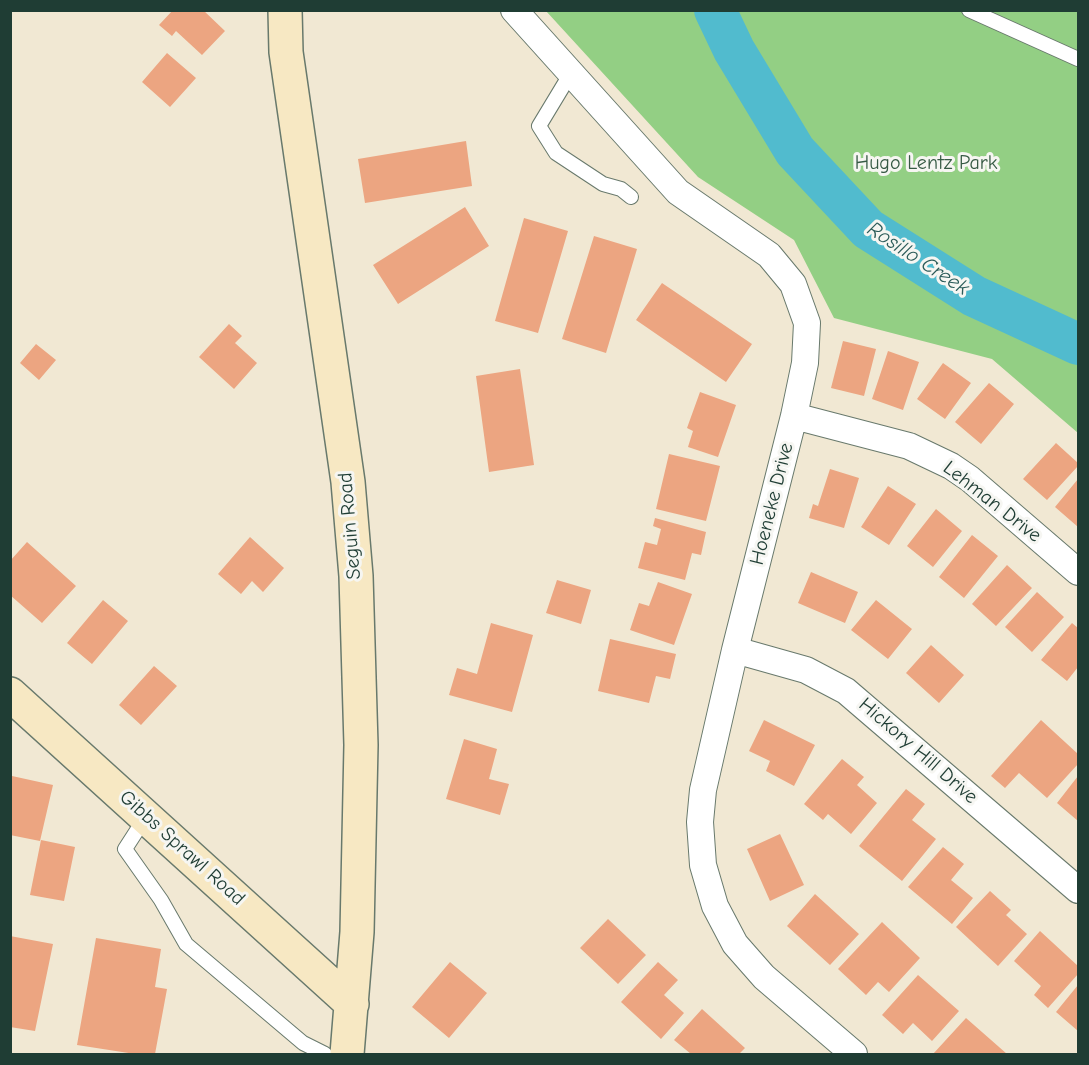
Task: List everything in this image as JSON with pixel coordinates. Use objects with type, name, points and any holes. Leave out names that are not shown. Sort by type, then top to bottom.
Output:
[{"type":"street","name":"Seguin Road","points":[[285,10],[286,52],[348,482],[356,576],[361,745],[357,932],[352,1004],[345,1052]]},
{"type":"street","name":"Hoeneke Drive","points":[[514,10],[678,192],[769,255],[793,285],[807,323],[805,363],[794,416],[735,650],[703,790],[700,822],[706,875],[715,906],[735,944],[748,961],[854,1054]]},
{"type":"street","name":"Lehman Drive","points":[[794,416],[909,446],[951,466],[970,479],[1078,572]]},
{"type":"street","name":"Hickory Hill Drive","points":[[735,650],[806,670],[846,690],[1078,890]]},
{"type":"street","name":"Gibbs Sprawl Road","points":[[10,694],[352,1004]]},
{"type":"lane","points":[[969,10],[1078,59]]},
{"type":"lane","points":[[571,73],[539,126],[556,153],[603,184],[621,189],[631,197]]},
{"type":"lane","points":[[146,816],[125,849],[161,900],[186,944],[303,1043],[345,1052]]},
{"type":"green space","name":"Hugo Lentz Park","points":[[546,11],[1078,11],[1078,433],[992,359],[834,318],[794,240],[698,177]]},
{"type":"building","points":[[173,10],[203,10],[225,31],[202,55],[176,31],[172,36],[159,25]]},
{"type":"building","points":[[167,53],[196,78],[170,107],[142,82]]},
{"type":"building","points":[[466,141],[472,186],[365,203],[358,159]]},
{"type":"building","points":[[465,207],[489,246],[398,304],[373,265]]},
{"type":"building","points":[[524,218],[568,231],[538,333],[495,321]]},
{"type":"building","points":[[594,236],[637,249],[606,353],[562,339]]},
{"type":"building","points":[[662,283],[752,344],[726,382],[636,320]]},
{"type":"building","points":[[229,324],[242,336],[235,343],[257,363],[234,389],[199,357]]},
{"type":"building","points":[[843,341],[876,349],[864,396],[831,388]]},
{"type":"building","points":[[36,344],[56,360],[39,380],[20,363]]},
{"type":"building","points":[[888,351],[919,362],[903,410],[872,399]]},
{"type":"building","points":[[943,363],[971,383],[945,419],[917,399]]},
{"type":"building","points":[[520,369],[534,465],[489,472],[476,376]]},
{"type":"building","points":[[989,383],[1014,404],[981,444],[955,422]]},
{"type":"building","points":[[700,392],[736,405],[718,457],[688,447],[693,431],[687,428]]},
{"type":"building","points":[[1056,443],[1078,463],[1078,466],[1047,500],[1023,479]]},
{"type":"building","points":[[669,454],[720,466],[706,521],[656,509]]},
{"type":"building","points":[[830,469],[859,478],[844,528],[809,518],[813,504],[818,506]]},
{"type":"building","points":[[1078,479],[1078,527],[1055,507]]},
{"type":"building","points":[[888,486],[916,504],[889,545],[861,527]]},
{"type":"building","points":[[936,509],[962,531],[933,567],[907,546]]},
{"type":"building","points":[[655,518],[706,532],[701,555],[692,553],[685,580],[638,568],[645,542],[657,545],[661,529],[653,526]]},
{"type":"building","points":[[972,535],[998,556],[964,598],[939,577]]},
{"type":"building","points":[[250,537],[284,568],[263,592],[252,581],[241,594],[218,574]]},
{"type":"building","points":[[27,542],[76,586],[42,623],[10,595],[10,561]]},
{"type":"building","points":[[1007,565],[1032,588],[996,626],[972,604]]},
{"type":"building","points":[[811,572],[858,592],[845,623],[798,603]]},
{"type":"building","points":[[557,580],[591,590],[581,624],[546,613]]},
{"type":"building","points":[[658,582],[692,594],[674,645],[630,630],[639,603],[649,606]]},
{"type":"building","points":[[1037,592],[1064,617],[1032,652],[1005,627]]},
{"type":"building","points":[[103,600],[128,621],[92,664],[67,643]]},
{"type":"building","points":[[876,600],[912,629],[888,659],[851,630]]},
{"type":"building","points":[[491,623],[533,635],[512,712],[449,695],[457,668],[477,674]]},
{"type":"building","points":[[1072,623],[1078,628],[1078,667],[1067,681],[1041,660]]},
{"type":"building","points":[[610,639],[676,654],[670,679],[656,676],[649,703],[598,691]]},
{"type":"building","points":[[931,645],[964,675],[939,703],[906,673]]},
{"type":"building","points":[[154,666],[177,686],[141,725],[119,705]]},
{"type":"building","points":[[764,720],[815,745],[794,786],[766,771],[770,761],[749,751]]},
{"type":"building","points":[[1041,720],[1078,754],[1078,764],[1047,798],[1019,773],[1005,788],[991,776]]},
{"type":"building","points":[[464,739],[497,749],[489,779],[509,784],[500,815],[446,799]]},
{"type":"building","points":[[842,759],[864,777],[857,785],[877,803],[851,834],[828,814],[823,820],[804,804]]},
{"type":"building","points":[[12,776],[53,785],[40,841],[10,835]]},
{"type":"building","points":[[1078,776],[1078,821],[1057,803]]},
{"type":"building","points":[[906,789],[925,804],[912,820],[936,839],[902,881],[859,846]]},
{"type":"building","points":[[780,834],[804,885],[770,901],[747,849]]},
{"type":"building","points":[[41,840],[75,847],[64,901],[30,895]]},
{"type":"building","points":[[943,847],[964,864],[951,880],[973,898],[952,924],[908,887]]},
{"type":"building","points":[[990,891],[1011,910],[1006,915],[1027,934],[998,966],[956,927]]},
{"type":"building","points":[[815,894],[859,934],[830,965],[787,926]]},
{"type":"building","points":[[608,919],[646,955],[618,984],[580,948]]},
{"type":"building","points":[[882,922],[920,958],[889,992],[878,982],[866,995],[838,969]]},
{"type":"building","points":[[1040,931],[1078,966],[1078,974],[1048,1008],[1034,995],[1041,986],[1014,961]]},
{"type":"building","points":[[10,936],[53,944],[35,1031],[10,1027]]},
{"type":"building","points":[[96,938],[161,949],[155,987],[167,989],[155,1054],[135,1054],[77,1045]]},
{"type":"building","points":[[450,962],[487,993],[449,1038],[412,1007]]},
{"type":"building","points":[[658,962],[678,980],[664,995],[684,1013],[661,1039],[621,1002]]},
{"type":"building","points":[[918,975],[959,1011],[932,1041],[913,1023],[903,1034],[882,1015]]},
{"type":"building","points":[[1078,985],[1078,1031],[1056,1012]]},
{"type":"building","points":[[702,1009],[745,1048],[739,1054],[691,1054],[674,1040]]},
{"type":"building","points":[[966,1018],[1007,1054],[933,1054]]},
{"type":"waterway","name":"Rosillo Creek","points":[[715,10],[734,50],[795,151],[868,229],[974,296],[1078,344]]}]
